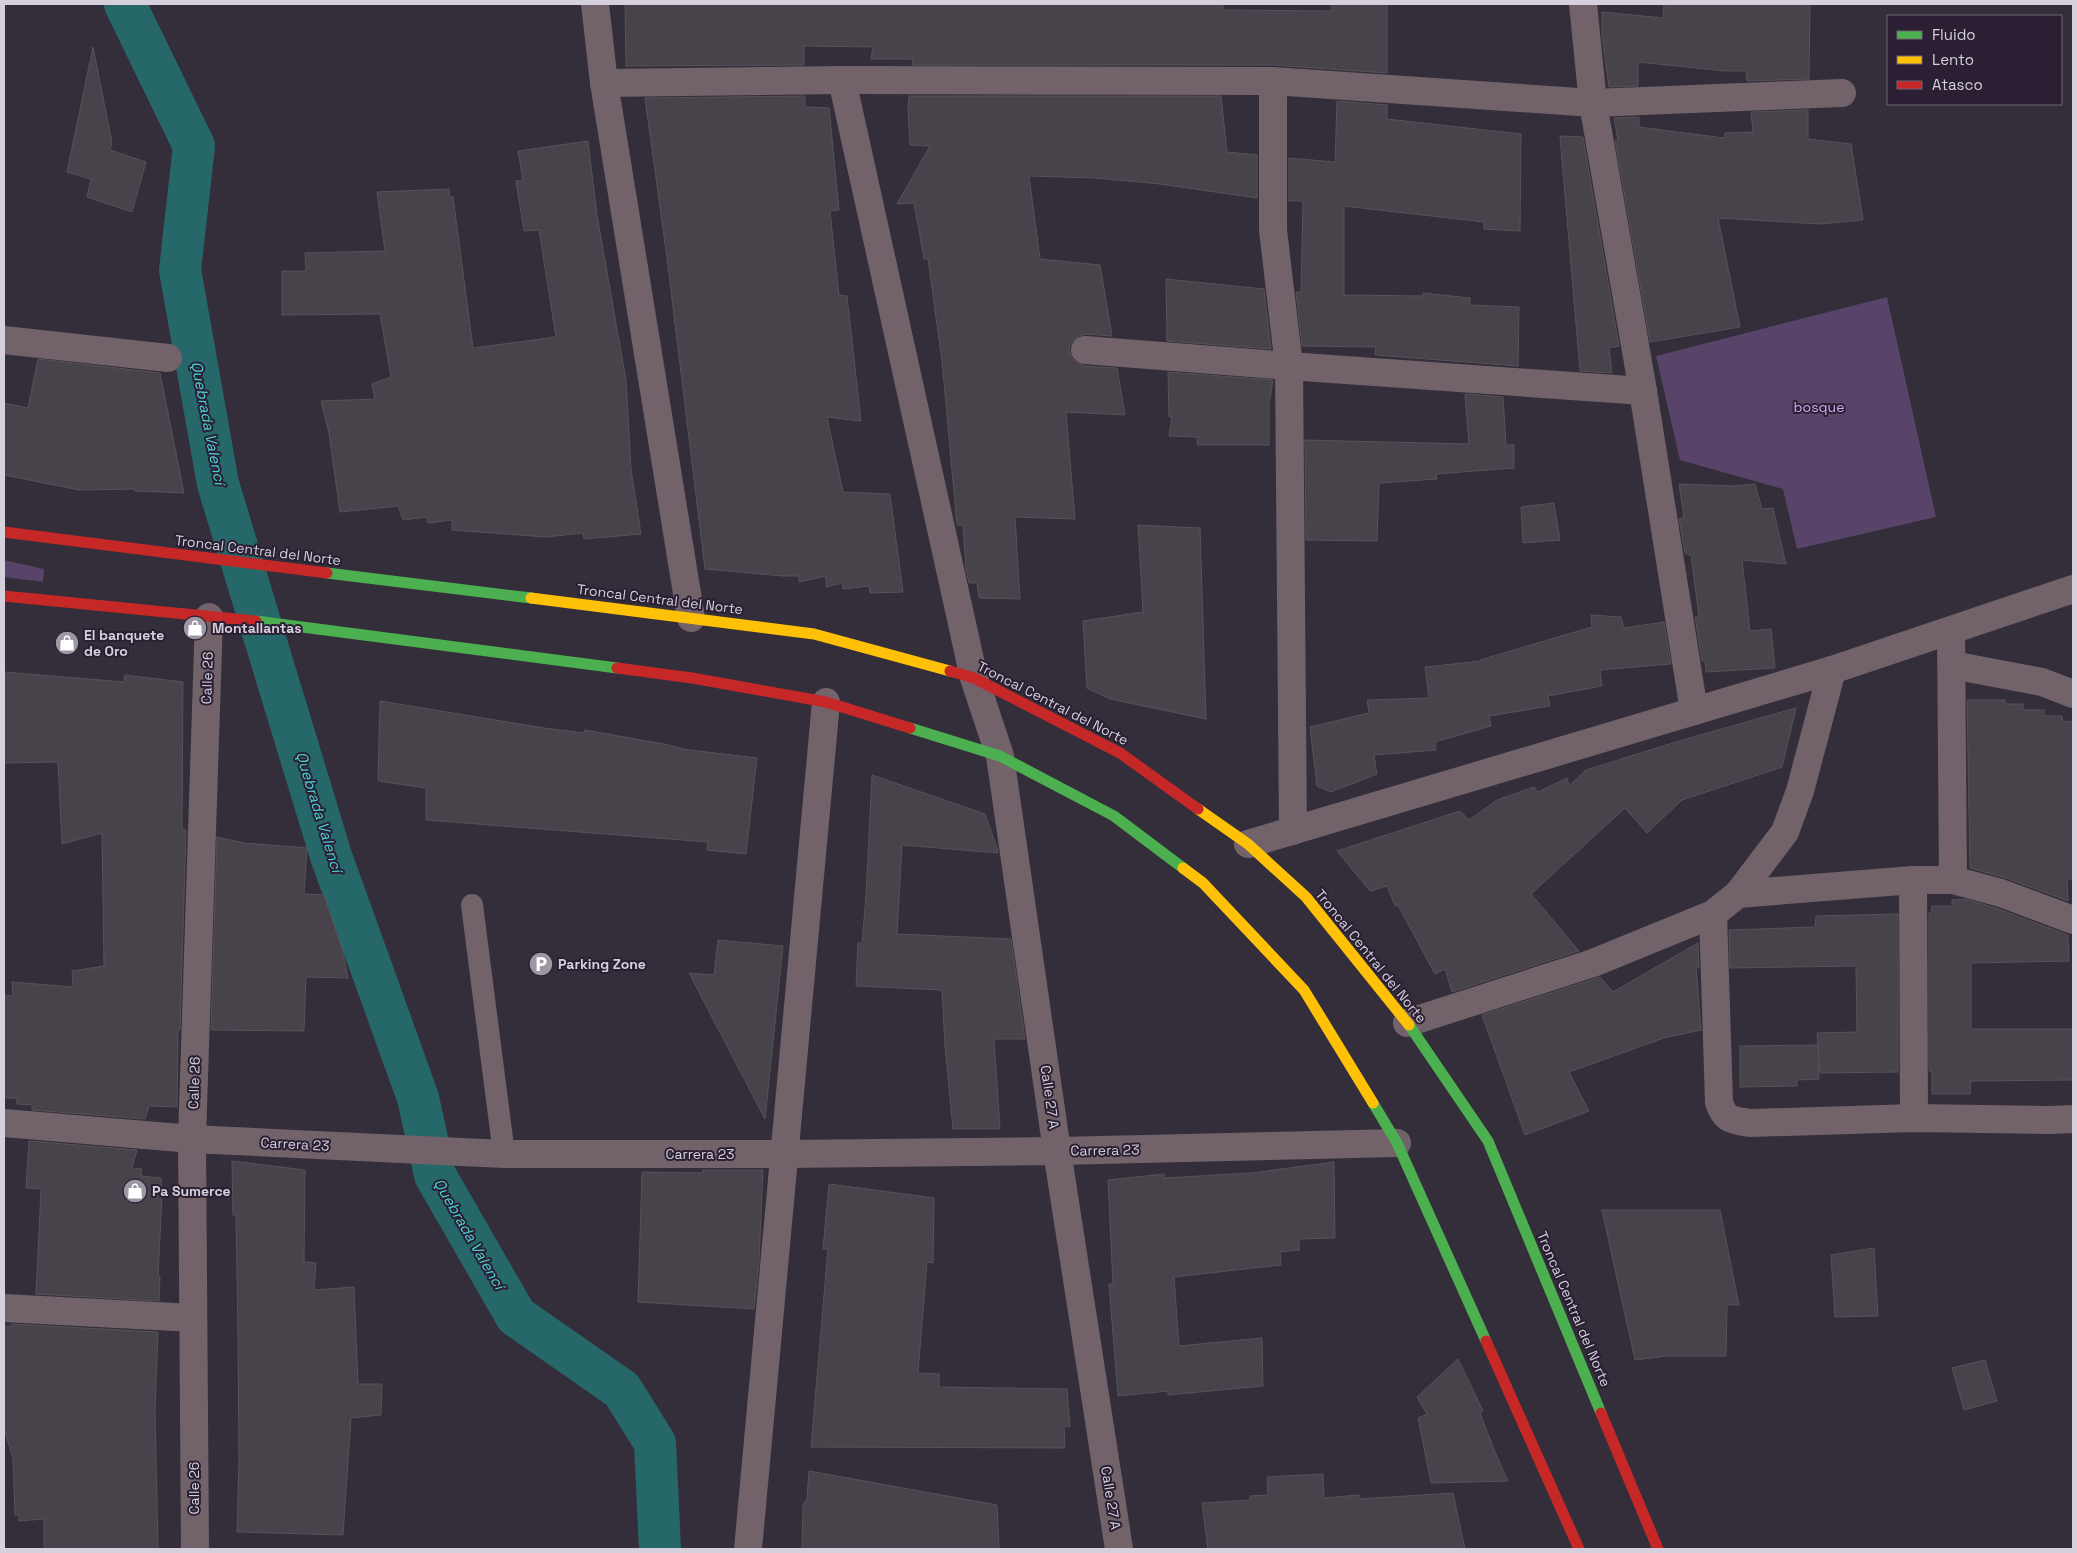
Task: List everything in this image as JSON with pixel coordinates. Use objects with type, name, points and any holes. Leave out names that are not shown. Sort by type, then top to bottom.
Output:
[{"type":"highway","name":"Troncal Central del Norte","points":[[4,532],[814,634],[974,678],[1120,753],[1248,844],[1306,898],[1407,1023],[1488,1141],[1658,1549]]},
{"type":"highway","points":[[4,596],[294,625],[692,678],[826,702],[1000,756],[1114,816],[1203,882],[1304,990],[1397,1143],[1579,1549]]},
{"type":"street","points":[[595,4],[604,83],[691,618]]},
{"type":"street","points":[[1583,4],[1593,103],[1643,391],[1694,711]]},
{"type":"street","points":[[604,83],[842,80],[1274,81],[1593,103],[1842,93]]},
{"type":"street","name":"Calle 27 A","points":[[842,80],[974,678],[1000,756],[1057,1151],[1119,1549]]},
{"type":"street","points":[[1274,81],[1273,230],[1289,366],[1293,831]]},
{"type":"street","points":[[4,340],[168,358]]},
{"type":"street","points":[[1085,350],[1643,391]]},
{"type":"street","points":[[1248,844],[1832,670],[2073,589]]},
{"type":"street","name":"Calle 26","points":[[195,1549],[192,1139],[220,617]]},
{"type":"street","points":[[1951,631],[1953,880]]},
{"type":"street","points":[[1952,665],[2042,682],[2073,694]]},
{"type":"street","points":[[1407,1023],[1593,963],[1713,914],[1738,894],[1785,832],[1800,791],[1832,670]]},
{"type":"street","points":[[748,1549],[826,702]]},
{"type":"street","points":[[1738,894],[1913,880],[1953,880],[2001,893],[2073,920]]},
{"type":"street","points":[[1913,880],[1914,1118]]},
{"type":"street","points":[[1713,914],[1719,1102],[1723,1113],[1732,1120],[1750,1123],[1914,1118],[2073,1119]]},
{"type":"street","name":"Carrera 23","points":[[4,1123],[192,1139],[504,1154],[783,1154],[1057,1151],[1397,1143]]},
{"type":"street","points":[[4,1308],[193,1318]]},
{"type":"lane","points":[[472,905],[504,1154]]},
{"type":"green space","name":"bosque","points":[[1887,297],[1936,517],[1797,549],[1783,489],[1680,460],[1656,356]]},
{"type":"green space","points":[[4,560],[44,569],[43,582],[4,577]]},
{"type":"building","points":[[625,4],[1223,4],[1223,10],[1332,11],[1332,4],[1387,4],[1387,73],[1273,65],[912,65],[913,59],[871,59],[873,47],[804,46],[804,65],[626,66]]},
{"type":"building","points":[[1664,4],[1810,4],[1809,79],[1747,81],[1746,71],[1725,71],[1638,62],[1638,86],[1609,87],[1602,36],[1602,12],[1663,18]]},
{"type":"building","points":[[93,47],[112,143],[110,150],[146,162],[132,212],[87,197],[91,179],[67,172]]},
{"type":"building","points":[[805,96],[805,107],[829,108],[839,210],[830,211],[839,295],[847,296],[861,421],[827,417],[843,492],[890,494],[903,592],[870,593],[869,586],[843,589],[842,583],[826,587],[826,576],[799,582],[799,576],[705,569],[667,258],[645,98]]},
{"type":"building","points":[[909,96],[1221,96],[1227,152],[1257,155],[1257,198],[1160,184],[1096,178],[1029,176],[1040,259],[1100,265],[1112,336],[1086,334],[1079,336],[1072,342],[1069,349],[1071,357],[1077,363],[1084,366],[1117,368],[1125,415],[1066,412],[1075,519],[1015,517],[1020,599],[979,598],[977,583],[969,583],[966,569],[963,525],[957,525],[942,361],[928,259],[924,259],[914,203],[897,204],[930,146],[910,145]]},
{"type":"building","points":[[1337,101],[1387,105],[1387,119],[1521,134],[1520,231],[1484,229],[1484,222],[1344,206],[1344,295],[1423,296],[1423,293],[1470,298],[1470,305],[1519,307],[1518,366],[1375,355],[1376,347],[1302,346],[1296,292],[1301,292],[1303,201],[1289,201],[1289,158],[1335,162]]},
{"type":"building","points":[[1808,110],[1808,139],[1851,144],[1863,220],[1820,224],[1718,218],[1740,327],[1650,342],[1615,140],[1618,140],[1614,118],[1639,117],[1639,127],[1724,138],[1725,133],[1753,132],[1751,112]]},
{"type":"building","points":[[1560,136],[1583,137],[1619,346],[1609,348],[1612,373],[1580,371]]},
{"type":"building","points":[[588,141],[597,215],[626,380],[631,469],[641,534],[584,539],[583,533],[546,537],[452,530],[452,520],[428,523],[427,517],[403,520],[398,506],[340,512],[329,433],[321,401],[375,399],[372,384],[391,377],[380,314],[282,315],[282,271],[306,271],[305,253],[385,251],[377,192],[449,189],[450,197],[453,197],[473,348],[556,337],[539,230],[524,231],[516,181],[523,180],[518,151]]},
{"type":"building","points":[[1166,279],[1264,289],[1271,349],[1167,341]]},
{"type":"building","points":[[38,359],[160,373],[184,493],[135,491],[135,489],[79,490],[4,475],[4,403],[28,408]]},
{"type":"building","points":[[1168,372],[1273,380],[1269,404],[1269,445],[1197,445],[1198,437],[1169,436],[1172,417],[1169,417]]},
{"type":"building","points":[[1465,394],[1503,397],[1506,445],[1514,445],[1514,468],[1436,474],[1437,479],[1379,483],[1377,541],[1306,540],[1305,440],[1469,444]]},
{"type":"building","points":[[1679,484],[1733,486],[1755,484],[1762,509],[1773,508],[1786,564],[1742,560],[1750,631],[1771,629],[1775,668],[1706,672],[1705,661],[1702,661],[1695,617],[1699,617],[1691,555],[1685,553],[1679,519],[1684,517]]},
{"type":"building","points":[[1554,503],[1560,540],[1523,543],[1521,507]]},
{"type":"building","points":[[1138,525],[1200,528],[1206,719],[1110,699],[1087,688],[1083,621],[1143,612]]},
{"type":"building","points":[[1591,615],[1621,617],[1624,628],[1664,622],[1671,664],[1600,670],[1602,686],[1548,696],[1550,706],[1489,716],[1491,726],[1435,742],[1436,750],[1374,755],[1377,774],[1331,792],[1317,786],[1310,727],[1369,713],[1367,700],[1429,698],[1425,667],[1481,661],[1592,627]]},
{"type":"building","points":[[4,672],[124,682],[125,675],[183,682],[182,829],[186,830],[180,1030],[178,1030],[177,1107],[149,1106],[145,1119],[32,1110],[32,1105],[17,1104],[17,1098],[4,1098],[4,995],[13,996],[12,982],[73,987],[72,971],[104,966],[102,833],[62,844],[58,762],[4,763]]},
{"type":"building","points":[[1967,700],[2005,700],[2005,704],[2023,704],[2023,710],[2044,710],[2044,716],[2062,716],[2063,722],[2073,721],[2073,879],[2067,879],[2068,901],[2006,878],[1970,868]]},
{"type":"building","points":[[380,701],[544,728],[584,733],[585,730],[682,749],[757,758],[746,854],[707,850],[708,842],[426,820],[426,788],[378,781]]},
{"type":"building","points":[[1796,708],[1782,767],[1682,800],[1647,833],[1625,808],[1531,894],[1579,951],[1452,992],[1445,969],[1435,974],[1398,905],[1395,906],[1387,886],[1370,891],[1337,851],[1460,811],[1469,820],[1497,800],[1534,787],[1538,792],[1567,778],[1569,786],[1586,770]]},
{"type":"building","points":[[872,775],[985,814],[998,853],[902,845],[897,934],[1011,939],[1025,1039],[994,1039],[1000,1129],[953,1129],[942,990],[856,986],[858,943],[862,943],[866,897]]},
{"type":"building","points":[[217,837],[244,843],[307,848],[304,894],[324,895],[343,952],[348,978],[306,977],[304,1031],[211,1030]]},
{"type":"building","points":[[1965,899],[1996,908],[2068,935],[2069,961],[1971,963],[1971,1029],[2073,1029],[2073,1080],[1971,1081],[1970,1094],[1932,1094],[1932,1071],[1929,1071],[1929,913],[1931,913],[1932,906],[1952,906],[1952,900]]},
{"type":"building","points":[[1898,914],[1898,1072],[1820,1073],[1817,1033],[1857,1032],[1856,966],[1730,968],[1729,930],[1815,927],[1816,916]]},
{"type":"building","points":[[718,940],[783,946],[765,1119],[689,973],[714,975]]},
{"type":"building","points":[[1698,943],[1699,968],[1696,968],[1701,1030],[1664,1038],[1569,1072],[1589,1111],[1525,1135],[1482,1015],[1600,977],[1613,992]]},
{"type":"building","points":[[1818,1045],[1819,1079],[1797,1080],[1797,1086],[1740,1087],[1740,1046]]},
{"type":"building","points":[[29,1141],[137,1150],[132,1168],[142,1169],[141,1176],[161,1178],[159,1301],[36,1294],[41,1189],[26,1188]]},
{"type":"building","points":[[232,1161],[305,1170],[304,1262],[316,1263],[314,1290],[354,1287],[358,1384],[382,1384],[381,1415],[351,1418],[343,1535],[237,1532],[239,1460],[238,1335],[236,1215],[233,1215]]},
{"type":"building","points":[[1334,1162],[1335,1238],[1299,1239],[1299,1250],[1280,1252],[1281,1265],[1174,1277],[1179,1346],[1262,1338],[1263,1386],[1168,1395],[1168,1391],[1118,1396],[1109,1284],[1113,1284],[1108,1180],[1164,1174],[1164,1178],[1251,1173]]},
{"type":"building","points":[[703,1170],[763,1170],[759,1261],[754,1309],[638,1302],[642,1172],[703,1173]]},
{"type":"building","points":[[829,1184],[934,1198],[933,1263],[927,1262],[918,1373],[939,1374],[939,1387],[1067,1389],[1070,1427],[1064,1426],[1065,1448],[811,1447],[828,1249],[823,1249]]},
{"type":"building","points":[[1602,1210],[1720,1210],[1739,1305],[1727,1305],[1726,1356],[1668,1356],[1635,1360]]},
{"type":"building","points":[[1874,1248],[1878,1316],[1835,1317],[1831,1255]]},
{"type":"building","points":[[12,1324],[158,1332],[155,1409],[158,1549],[44,1549],[44,1519],[19,1521],[19,1515],[15,1515],[13,1458],[4,1429],[4,1326],[12,1327]]},
{"type":"building","points":[[1458,1359],[1483,1411],[1480,1413],[1508,1481],[1431,1483],[1418,1418],[1427,1414],[1417,1397]]},
{"type":"building","points":[[1985,1360],[1997,1401],[1964,1410],[1952,1368]]},
{"type":"building","points":[[809,1471],[997,1505],[999,1549],[802,1549],[803,1504],[807,1499]]},
{"type":"building","points":[[1323,1474],[1324,1498],[1359,1495],[1359,1499],[1453,1493],[1465,1549],[1208,1549],[1202,1503],[1250,1500],[1250,1496],[1268,1495],[1267,1477]]},
{"type":"waterway","name":"Quebrada Valencí","points":[[125,4],[194,146],[180,270],[218,484],[331,856],[418,1098],[435,1175],[516,1316],[622,1390],[655,1443],[660,1549]]},
{"type":"traffic: fast","points":[[327,573],[531,598]]},
{"type":"traffic: fast","points":[[256,621],[617,668]]},
{"type":"traffic: fast","points":[[910,728],[1000,756],[1114,816],[1183,868]]},
{"type":"traffic: fast","points":[[1409,1025],[1488,1141],[1601,1413]]},
{"type":"traffic: fast","points":[[1373,1103],[1397,1143],[1486,1341]]},
{"type":"traffic: slow","points":[[531,598],[814,634],[950,671]]},
{"type":"traffic: slow","points":[[1198,809],[1248,844],[1306,897],[1409,1025]]},
{"type":"traffic: slow","points":[[1183,868],[1203,883],[1304,990],[1373,1103]]},
{"type":"traffic: jam","points":[[4,532],[327,573]]},
{"type":"traffic: jam","points":[[4,596],[256,621]]},
{"type":"traffic: jam","points":[[617,668],[692,678],[826,702],[910,728]]},
{"type":"traffic: jam","points":[[950,671],[974,678],[1120,753],[1198,809]]},
{"type":"traffic: jam","points":[[1486,1341],[1579,1549]]},
{"type":"traffic: jam","points":[[1601,1413],[1658,1549]]},
{"type":"place","name":"Montallantas","points":[[195,628]]},
{"type":"place","name":"El banquete de Oro","points":[[67,643]]},
{"type":"place","name":"Parking Zone","points":[[541,964]]},
{"type":"place","name":"Pa Sumerce","points":[[135,1191]]}]
